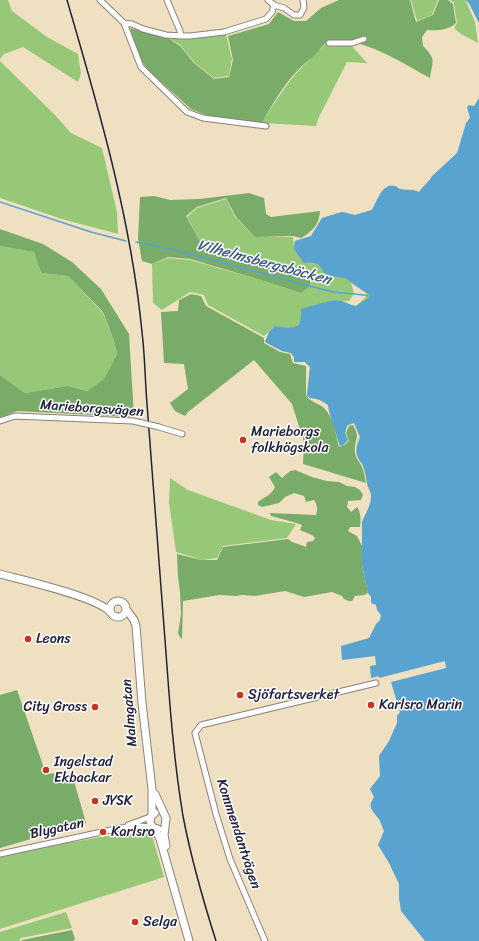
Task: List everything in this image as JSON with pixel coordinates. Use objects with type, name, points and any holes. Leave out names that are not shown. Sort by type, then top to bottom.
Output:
[{"type":"street","points":[[100,0],[124,23],[141,67],[187,112],[203,118],[266,126]]},
{"type":"street","points":[[167,0],[181,36]]},
{"type":"street","points":[[268,0],[274,5],[284,8],[294,15],[300,15],[304,8],[303,0]]},
{"type":"street","points":[[124,23],[132,24],[143,29],[166,35],[190,36],[224,32],[266,19],[272,12],[274,5]]},
{"type":"street","points":[[329,43],[352,43],[364,39]]},
{"type":"street","name":"Marieborgsvägen","points":[[0,421],[15,416],[133,421],[182,434]]},
{"type":"street","points":[[0,574],[87,599],[102,606],[114,617],[120,617],[129,621],[134,627],[137,635]]},
{"type":"street","points":[[87,599],[122,602],[126,606],[126,609],[124,615],[120,617]]},
{"type":"street","points":[[110,612],[110,606],[114,601]]},
{"type":"street","name":"Malmgatan","points":[[126,609],[134,620],[137,635],[142,709],[152,788],[151,816]]},
{"type":"street","name":"Kommendantvägen","points":[[265,941],[230,859],[216,814],[195,733],[201,725],[376,683]]},
{"type":"street","name":"Malmgatan","points":[[152,788],[165,815]]},
{"type":"street","points":[[171,878],[164,835],[167,821],[165,815],[159,812],[151,816],[150,821],[160,839],[171,878],[189,941]]},
{"type":"street","name":"Blygatan","points":[[120,828],[151,816]]},
{"type":"street","points":[[154,828],[161,829],[166,825]]},
{"type":"street","name":"Blygatan","points":[[0,854],[120,828],[140,826],[154,828]]},
{"type":"green space","points":[[0,0],[8,0],[12,11],[47,37],[78,54],[81,74],[78,82],[23,47],[4,54],[0,59]]},
{"type":"green space","points":[[339,0],[410,0],[416,22],[433,15],[439,0],[448,0],[453,4],[456,23],[443,30],[427,30],[422,37],[423,46],[432,57],[430,78],[395,58],[367,46],[354,42],[329,42],[324,45],[290,79],[275,100],[262,123],[208,116],[191,109],[148,70],[139,57],[130,28],[170,39],[181,47],[194,63],[214,79],[229,77],[233,60],[228,36],[269,24],[278,12],[294,21],[306,21],[321,8]]},
{"type":"green space","points":[[411,0],[438,0],[432,15],[417,21]]},
{"type":"green space","points":[[450,0],[479,0],[479,23],[469,3],[466,1],[475,22],[478,43],[461,34],[454,28],[457,23],[454,3]]},
{"type":"green space","points":[[226,35],[232,59],[229,76],[214,78],[195,63],[181,46],[171,39]]},
{"type":"green space","points":[[326,43],[351,45],[367,63],[347,62],[318,119],[316,126],[262,123],[291,80]]},
{"type":"green space","points":[[0,61],[54,114],[71,133],[102,148],[117,212],[118,234],[62,219],[0,198]]},
{"type":"green space","points":[[389,186],[394,186],[400,189],[415,190],[367,482],[363,465],[357,454],[356,447],[360,437],[354,423],[347,426],[345,433],[348,440],[340,446],[328,405],[320,400],[310,398],[307,395],[310,367],[305,362],[294,362],[294,357],[291,353],[282,351],[265,342],[269,332],[275,326],[264,336],[208,305],[204,295],[190,292],[162,310],[153,303],[152,264],[168,258],[190,260],[301,293],[310,286],[311,276],[254,258],[203,247],[187,217],[197,208],[226,199],[235,217],[255,237],[293,237],[294,247],[295,241],[311,236],[322,218],[342,212],[355,215],[372,210],[382,191]],"holes":[[[351,283],[366,293],[366,297],[356,306],[349,305],[343,301],[349,301],[354,293]]]},
{"type":"green space","points":[[249,193],[264,198],[266,214],[271,217],[320,211],[317,224],[309,233],[301,238],[293,236],[255,237],[236,217],[226,198],[197,207],[186,216],[203,247],[253,258],[310,276],[310,286],[301,293],[190,259],[168,257],[152,264],[142,261],[138,239],[140,197],[154,196],[170,200],[199,199]]},
{"type":"green space","points":[[0,229],[43,244],[72,262],[101,289],[129,334],[134,417],[17,411],[0,418],[0,375],[25,393],[68,386],[87,391],[104,379],[117,354],[114,341],[103,312],[68,276],[41,273],[34,252],[0,246]]},
{"type":"green space","points":[[0,246],[34,252],[41,273],[68,276],[103,313],[114,341],[117,354],[104,379],[87,391],[68,386],[25,393],[0,375]]},
{"type":"green space","points":[[191,294],[201,296],[206,306],[264,338],[264,343],[280,352],[290,354],[293,363],[306,366],[306,395],[327,411],[334,426],[339,447],[349,441],[346,433],[349,426],[353,425],[357,433],[355,455],[363,469],[366,483],[303,464],[304,442],[292,404],[254,360],[188,412],[185,416],[175,411],[170,403],[188,389],[184,364],[164,363],[161,312],[178,311],[179,300]]},
{"type":"green space","points":[[295,470],[312,477],[327,481],[339,482],[347,486],[355,487],[360,490],[363,495],[361,500],[348,501],[347,507],[351,512],[357,507],[361,519],[360,527],[350,527],[348,531],[357,536],[362,546],[362,565],[368,593],[355,596],[352,601],[344,599],[342,596],[332,592],[304,597],[285,591],[255,596],[219,595],[183,601],[182,639],[178,633],[181,614],[177,554],[202,560],[217,560],[223,547],[288,539],[306,547],[307,542],[313,541],[315,538],[313,536],[300,530],[302,525],[271,516],[270,513],[316,515],[317,507],[314,500],[306,502],[304,496],[294,493],[285,497],[279,503],[262,507],[258,505],[258,502],[274,490],[275,487],[269,477],[276,472],[282,478],[290,471]]},
{"type":"green space","points":[[170,478],[188,490],[271,520],[296,524],[287,538],[223,546],[217,558],[203,560],[176,552],[169,503]]},
{"type":"green space","name":"Ingelstad Ekbackar","points":[[17,690],[46,774],[58,773],[74,781],[86,823],[0,848],[0,695]]},
{"type":"green space","points":[[140,831],[151,832],[164,877],[0,929],[0,855],[106,836],[118,837]]},
{"type":"green space","points":[[66,912],[72,928],[21,938],[19,941],[0,941],[0,932]]},
{"type":"green space","points":[[72,930],[75,939],[73,941],[21,941],[22,940]]},
{"type":"water","points":[[466,0],[479,0],[479,23],[469,3]]},
{"type":"water","points":[[479,98],[479,941],[425,941],[401,911],[399,884],[378,845],[384,831],[379,819],[371,809],[371,804],[374,797],[370,789],[380,776],[379,756],[389,741],[397,723],[397,716],[400,712],[391,682],[446,668],[445,661],[379,678],[379,676],[371,678],[370,666],[376,665],[375,656],[342,660],[341,646],[369,638],[376,624],[380,620],[381,615],[377,610],[376,605],[371,603],[371,597],[368,593],[362,565],[362,522],[369,507],[371,493],[367,484],[364,468],[357,455],[357,446],[360,437],[354,423],[347,425],[345,433],[348,440],[340,446],[328,405],[319,400],[310,398],[307,395],[310,367],[305,362],[294,362],[294,357],[291,353],[282,351],[265,342],[269,332],[275,326],[287,328],[299,325],[301,309],[337,300],[356,306],[371,296],[345,278],[331,276],[323,272],[318,264],[304,263],[294,249],[295,241],[311,236],[322,218],[342,212],[355,215],[372,210],[380,194],[387,187],[396,186],[399,189],[419,192],[432,176],[457,153],[466,123],[470,118],[467,107],[469,105],[474,106]]},
{"type":"waterway","name":"Vilhelmsbergsbäcken","points":[[0,202],[91,232],[126,241]]},
{"type":"waterway","name":"Vilhelmsbergsbäcken","points":[[136,242],[211,259],[284,280],[334,292],[373,297]]},
{"type":"railway","points":[[67,0],[91,82],[112,164],[122,206],[137,290],[144,350],[161,591],[177,775],[183,816],[190,847],[202,895],[216,941]]},
{"type":"place","name":"Marieborgs folkhögskola","points":[[243,440]]},
{"type":"place","name":"Leons","points":[[28,639]]},
{"type":"place","name":"Sjöfartsverket","points":[[240,695]]},
{"type":"place","name":"Karlsro Marin","points":[[371,705]]},
{"type":"place","name":"City Gross","points":[[95,707]]},
{"type":"place","name":"Ingelstad Ekbackar","points":[[46,770]]},
{"type":"place","name":"JYSK","points":[[95,801]]},
{"type":"place","name":"Karlsro","points":[[103,832]]},
{"type":"place","name":"Selga","points":[[135,922]]}]
